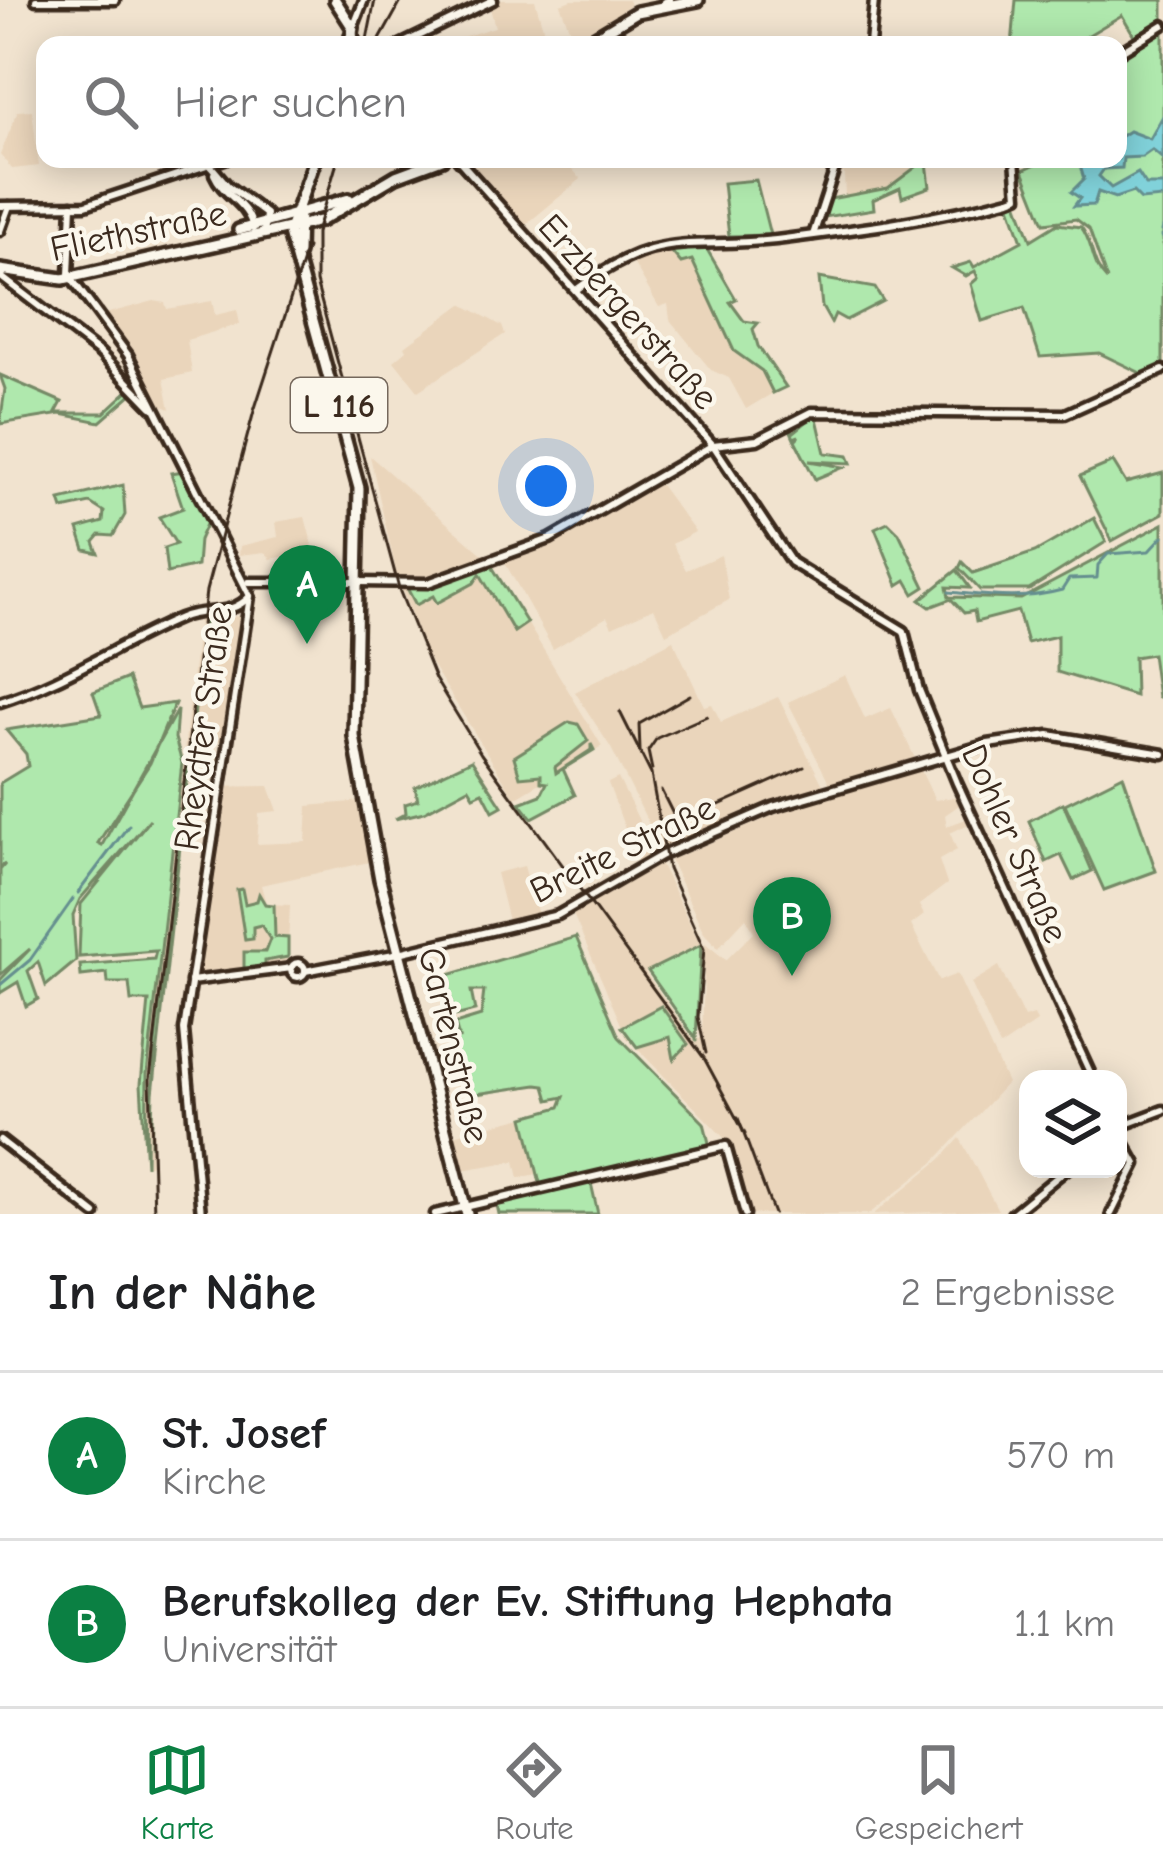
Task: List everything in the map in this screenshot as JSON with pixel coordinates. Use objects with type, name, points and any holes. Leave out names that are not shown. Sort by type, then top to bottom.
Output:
[{"type":"main road","points":[[36,0],[115,0]]},
{"type":"main road","points":[[333,0],[347,14],[353,36]]},
{"type":"main road","points":[[333,0],[351,36]]},
{"type":"main road","points":[[355,36],[364,0]]},
{"type":"main road","points":[[419,36],[493,0]]},
{"type":"main road","points":[[595,36],[637,12],[698,0]]},
{"type":"main road","points":[[871,36],[874,0]]},
{"type":"main road","points":[[590,36],[610,20],[669,1]]},
{"type":"main road","points":[[347,14],[360,12]]},
{"type":"main road","points":[[1127,48],[1163,26]]},
{"type":"main road","points":[[0,231],[4,206],[72,205],[200,168]]},
{"type":"main road","points":[[211,168],[221,190],[243,206],[257,229]]},
{"type":"main road","points":[[213,168],[268,218]]},
{"type":"main road","name":"L 116","points":[[312,168],[295,218],[357,476],[357,582]]},
{"type":"main road","points":[[295,218],[411,168]]},
{"type":"main road","points":[[295,218],[327,218],[418,168]]},
{"type":"main road","name":"Erzbergerstraße","points":[[466,168],[713,445],[797,567],[899,626]]},
{"type":"main road","points":[[813,235],[835,168]]},
{"type":"main road","points":[[576,290],[616,260],[666,244],[813,235],[921,220],[1018,196],[1016,168]]},
{"type":"main road","points":[[69,272],[72,205]]},
{"type":"main road","name":"Fliethstraße","points":[[257,229],[268,218],[295,218]]},
{"type":"main road","name":"Fliethstraße","points":[[0,270],[43,279],[85,273],[295,218]]},
{"type":"main road","name":"Rheydter Straße","points":[[0,270],[147,397]]},
{"type":"main road","name":"Rheydter Straße","points":[[69,272],[128,355],[250,596],[184,1030],[201,1214]]},
{"type":"main road","points":[[83,293],[85,273]]},
{"type":"main road","points":[[246,582],[428,583],[559,536],[713,445],[757,440],[821,410],[1064,414],[1163,370]]},
{"type":"main road","points":[[0,702],[51,686],[185,616],[228,611],[269,582]]},
{"type":"main road","name":"Gartenstraße","points":[[357,582],[358,728],[384,891],[468,1211]]},
{"type":"main road","name":"Dohler Straße","points":[[899,626],[946,755],[1089,1070]]},
{"type":"main road","name":"Breite Straße","points":[[191,981],[292,970],[298,976],[305,969],[558,915],[662,855],[754,814],[946,755],[1036,735],[1163,754]]},
{"type":"main road","points":[[1127,1126],[1163,1110]]},
{"type":"main road","points":[[0,1140],[95,1214]]},
{"type":"main road","points":[[435,1214],[468,1211],[726,1146],[745,1214]]},
{"type":"main road","points":[[1111,1214],[1136,1162],[1127,1146]]},
{"type":"main road","points":[[1012,1214],[1055,1178]]},
{"type":"shaded area","points":[[488,0],[535,0],[545,36],[466,36],[495,27]]},
{"type":"shaded area","points":[[628,0],[630,5],[584,36],[572,36],[560,4]]},
{"type":"shaded area","points":[[32,110],[36,166],[12,169],[0,155],[18,111]]},
{"type":"shaded area","points":[[474,168],[571,168],[581,179],[523,227]]},
{"type":"shaded area","points":[[839,168],[915,168],[888,188],[845,197],[844,173],[837,174]]},
{"type":"shaded area","points":[[671,251],[682,263],[692,260],[733,351],[762,373],[773,393],[746,409],[729,378],[711,370],[670,320],[668,304],[659,307],[632,261]]},
{"type":"shaded area","points":[[154,301],[165,303],[167,309],[212,301],[215,315],[237,310],[240,324],[187,340],[192,373],[164,379],[170,409],[161,405],[105,314]]},
{"type":"shaded area","points":[[462,304],[502,326],[505,334],[418,391],[394,361],[407,350],[405,346]]},
{"type":"shaded area","points":[[370,456],[487,558],[431,577],[398,580]]},
{"type":"shaded area","points":[[658,482],[695,532],[672,544],[686,570],[721,555],[729,600],[666,634],[654,608],[612,627],[607,617],[553,649],[504,561],[571,536]]},
{"type":"shaded area","points":[[305,517],[314,551],[271,559],[265,552],[239,555],[240,546],[278,537],[276,522]]},
{"type":"shaded area","points":[[492,565],[602,746],[515,798],[426,655],[401,587],[428,586]]},
{"type":"shaded area","points":[[200,611],[206,617],[243,616],[223,742],[192,737],[191,730],[151,1084],[153,1163],[147,1166],[147,1074]]},
{"type":"shaded area","points":[[673,640],[704,706],[712,704],[721,722],[778,697],[823,785],[663,852],[611,748],[575,692]]},
{"type":"shaded area","points":[[845,675],[865,719],[891,708],[935,800],[960,796],[962,803],[945,815],[947,826],[969,818],[971,823],[950,833],[957,850],[939,860],[947,884],[919,905],[924,915],[911,925],[939,981],[957,974],[1007,1083],[933,1163],[869,1214],[751,1214],[733,1147],[627,1038],[572,912],[641,872],[608,783],[618,778],[700,944],[645,972],[694,1040],[702,1038],[705,943],[726,960],[754,932],[746,918],[718,948],[704,933],[670,860],[833,790],[788,702]]},
{"type":"shaded area","points":[[269,786],[278,811],[259,813],[257,844],[306,842],[308,806],[362,801],[374,861],[261,885],[266,904],[290,905],[287,965],[197,977],[224,799],[207,796],[209,787]]},
{"type":"shaded area","points":[[524,866],[539,918],[509,925],[496,873]]},
{"type":"shaded area","points":[[999,966],[1024,1018],[1034,1015],[1037,1022],[1000,1047],[971,983]]},
{"type":"shaded area","points":[[524,1117],[537,1174],[519,1178],[515,1161],[462,1170],[454,1135]]},
{"type":"shaded area","points":[[960,1138],[998,1210],[874,1214],[941,1159]]},
{"type":"green space","points":[[1016,0],[1163,0],[1163,365],[1143,374],[1099,353],[1040,357],[1024,308],[982,321],[971,284],[978,278],[975,271],[966,276],[952,268],[971,262],[974,267],[1022,241],[1009,203],[1017,202],[1031,240],[1057,224],[1081,227],[1107,280],[1089,229],[1076,219],[1044,223],[1023,170],[1127,168],[1127,46],[1136,39],[1122,15],[1087,36],[1013,36]]},
{"type":"green space","points":[[915,168],[928,168],[930,187],[902,197],[900,188],[873,200],[874,209],[825,217],[830,199],[888,188]]},
{"type":"green space","points":[[756,180],[770,235],[729,236],[723,183]]},
{"type":"green space","points":[[705,246],[736,299],[730,302],[744,321],[758,323],[753,329],[758,346],[786,387],[773,393],[762,371],[734,351],[692,260],[681,263],[671,251],[662,250]]},
{"type":"green space","points":[[819,278],[875,288],[883,301],[846,320],[835,314],[831,323],[822,307]]},
{"type":"green space","points":[[0,375],[62,402],[56,413],[104,413],[130,389],[133,393],[100,422],[61,414],[0,424],[5,389]]},
{"type":"green space","points":[[816,414],[825,453],[848,456],[851,463],[809,461],[844,467],[815,479],[795,440],[799,436],[794,438],[790,429],[794,432]]},
{"type":"green space","points":[[1113,462],[1126,483],[1163,473],[1163,513],[1112,541],[1080,476]]},
{"type":"green space","points":[[184,471],[208,520],[199,540],[197,566],[167,573],[164,548],[176,544],[159,517],[183,508],[171,473]]},
{"type":"green space","points":[[123,485],[125,515],[113,536],[100,535],[94,542],[98,553],[85,550],[78,529],[103,522],[104,512],[90,503],[63,509],[60,500]]},
{"type":"green space","points":[[1094,518],[1106,542],[1029,590],[980,590],[959,568],[962,562],[973,573],[1035,552]]},
{"type":"green space","points":[[888,522],[899,533],[925,587],[914,594],[906,580],[898,585],[875,528]]},
{"type":"green space","points":[[1163,524],[1163,697],[1158,697],[1152,654],[1134,657],[1135,696],[1057,672],[1057,636],[1027,643],[1018,611],[976,622],[974,611],[964,613],[951,599],[930,607],[920,600],[957,570],[970,588],[947,587],[949,597],[1021,599]]},
{"type":"green space","points":[[491,565],[527,623],[514,632],[480,574],[474,583],[437,603],[433,596],[416,605],[407,588]]},
{"type":"green space","points":[[205,617],[153,1093],[155,1043]]},
{"type":"green space","points":[[128,678],[139,708],[175,703],[157,745],[177,710],[175,738],[182,763],[147,1074],[146,1166],[141,1084],[149,1001],[131,1001],[129,983],[108,983],[107,973],[81,976],[80,965],[154,959],[156,951],[79,957],[81,904],[150,819],[80,899],[73,915],[76,961],[46,986],[38,962],[28,971],[38,999],[26,1006],[18,982],[0,993],[0,980],[30,949],[0,975],[0,870],[5,864],[0,867],[0,783],[28,766],[26,754],[6,730],[101,715],[93,692]],"holes":[[[133,789],[102,845],[98,843]]]},
{"type":"green space","points":[[569,722],[578,724],[588,741],[555,767],[556,773],[591,750],[591,744],[594,750],[563,769],[575,795],[532,818],[520,803],[541,795],[547,783],[541,782],[541,775],[520,777],[514,757]]},
{"type":"green space","points":[[472,760],[502,806],[493,811],[483,792],[474,796],[469,788],[424,812],[395,819],[406,813],[405,804],[418,800],[415,787]]},
{"type":"green space","points":[[1123,775],[1156,871],[1104,890],[1065,804]]},
{"type":"green space","points":[[1063,803],[1092,871],[1073,880],[1061,855],[1046,862],[1029,821]]},
{"type":"green space","points":[[242,889],[245,904],[257,901],[259,894],[265,904],[274,905],[275,937],[288,938],[288,957],[265,961],[265,969],[244,971],[244,952],[265,952],[270,939],[261,925],[253,927],[253,939],[245,940],[237,890]]},
{"type":"green space","points":[[576,937],[619,1037],[704,1123],[710,1147],[541,1187],[524,1117],[560,1107],[564,1097],[549,1100],[545,1086],[537,1085],[469,1095],[450,1041],[459,1038],[455,1024],[481,1016],[484,991],[471,991],[475,1011],[455,1016],[445,976]]},
{"type":"green space","points":[[701,945],[696,1039],[648,971]]},
{"type":"green space","points":[[661,1006],[688,1044],[674,1059],[670,1037],[637,1047],[622,1027]]},
{"type":"green space","points":[[591,1183],[598,1214],[499,1214],[497,1205]]},
{"type":"water","points":[[1163,116],[1163,159],[1152,150],[1142,157],[1127,158],[1127,132],[1150,139]]},
{"type":"water","points":[[1081,168],[1122,168],[1104,169],[1099,176],[1111,188],[1138,173],[1146,185],[1163,185],[1163,198],[1141,200],[1133,192],[1115,198],[1098,192],[1094,205],[1074,206],[1080,198],[1071,192],[1084,179]]},
{"type":"waterway","points":[[1162,231],[1163,227]]},
{"type":"waterway","points":[[949,592],[1019,597],[1062,590],[1069,579],[1097,578],[1098,565],[1108,554],[1149,551],[1163,536]]},
{"type":"waterway","points":[[78,893],[129,825]]},
{"type":"waterway","points":[[0,985],[30,960],[73,899]]},
{"type":"railway","points":[[368,36],[375,0]]},
{"type":"railway","points":[[382,36],[402,0]]},
{"type":"railway","points":[[335,168],[316,233],[316,282],[400,592],[435,679],[481,754],[704,1058],[745,1134]]},
{"type":"railway","points":[[154,1214],[150,1079],[206,591],[254,411],[307,248]]},
{"type":"railway","points":[[640,751],[639,724],[690,695]]},
{"type":"railway","points":[[620,712],[651,774],[668,869],[704,949],[698,1017],[706,1053]]},
{"type":"railway","points":[[652,770],[648,751],[657,738],[707,716]]},
{"type":"railway","points":[[661,790],[673,814],[690,818],[804,767]]},
{"type":"railway","points":[[738,1118],[774,1214]]},
{"type":"place","name":"St. Josef","points":[[307,644]]},
{"type":"place","name":"Berufskolleg der Ev. Stiftung Hephata","points":[[792,976]]}]
